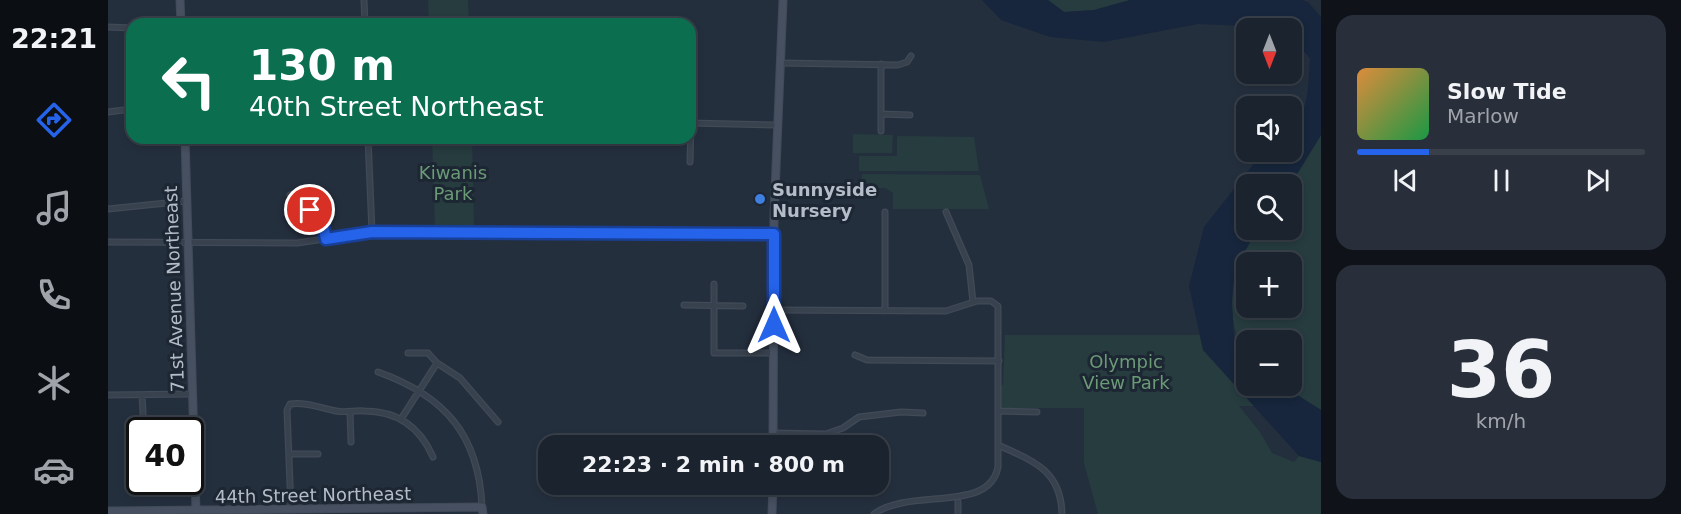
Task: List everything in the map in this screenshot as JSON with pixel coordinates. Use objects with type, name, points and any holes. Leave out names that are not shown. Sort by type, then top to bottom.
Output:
[{"type":"street","points":[[180,0],[181,18]]},
{"type":"street","points":[[364,0],[365,18]]},
{"type":"street","points":[[783,0],[774,234],[773,433],[826,434],[843,428],[859,417],[902,411],[923,413]]},
{"type":"street","points":[[108,27],[126,28]]},
{"type":"street","points":[[780,63],[898,65],[907,62],[911,56]]},
{"type":"street","points":[[881,64],[881,131]]},
{"type":"street","points":[[108,112],[126,110]]},
{"type":"street","points":[[881,114],[910,115]]},
{"type":"street","points":[[696,123],[778,125]]},
{"type":"street","name":"71st Avenue Northeast","points":[[185,144],[195,511]]},
{"type":"street","points":[[368,144],[372,232]]},
{"type":"street","points":[[690,144],[690,162]]},
{"type":"street","points":[[290,195],[295,203],[321,218],[326,239]]},
{"type":"street","points":[[108,210],[186,201]]},
{"type":"street","points":[[885,212],[885,311]]},
{"type":"street","points":[[946,212],[969,265],[973,302]]},
{"type":"street","points":[[108,242],[297,243],[372,232],[774,234]]},
{"type":"street","points":[[714,284],[714,353],[774,353]]},
{"type":"street","points":[[774,310],[946,311],[973,302],[995,303],[998,306],[997,475],[985,494],[974,499],[898,503],[874,514]]},
{"type":"street","points":[[684,305],[743,306]]},
{"type":"street","points":[[408,353],[428,353],[437,363],[460,378],[498,422]]},
{"type":"street","points":[[855,355],[867,360],[999,362]]},
{"type":"street","points":[[401,419],[437,363]]},
{"type":"street","points":[[378,372],[419,390],[440,405],[471,447],[478,471],[482,511]]},
{"type":"street","points":[[108,395],[192,394]]},
{"type":"street","points":[[142,395],[143,417]]},
{"type":"street","points":[[291,510],[287,410],[290,404],[350,411],[381,411],[401,419],[426,441],[433,457]]},
{"type":"street","points":[[350,411],[351,442]]},
{"type":"street","points":[[999,411],[1037,411]]},
{"type":"street","points":[[998,445],[1047,471],[1060,494],[1062,514]]},
{"type":"street","points":[[289,454],[318,454]]},
{"type":"street","points":[[772,514],[773,495]]},
{"type":"street","points":[[958,501],[958,514]]},
{"type":"street","name":"44th Street Northeast","points":[[108,511],[482,511]]},
{"type":"green space","points":[[428,0],[468,0],[469,18],[429,18]]},
{"type":"green space","points":[[1048,0],[1130,0],[1094,10],[1064,12]]},
{"type":"green space","points":[[853,134],[893,135],[892,153],[853,153]]},
{"type":"green space","points":[[1321,135],[1321,410],[1299,396],[1302,396],[1302,330],[1236,330],[1232,306],[1236,274],[1236,318],[1302,318],[1302,252],[1244,252],[1250,240],[1302,240],[1302,174],[1297,174]]},
{"type":"green space","points":[[897,136],[974,137],[979,171],[859,171],[859,156],[897,156]]},
{"type":"green space","name":"Kiwanis Park","points":[[432,144],[472,144],[474,226],[435,226]]},
{"type":"green space","points":[[862,174],[980,175],[989,209],[893,209],[893,193],[885,188],[861,188]]},
{"type":"green space","name":"Olympic View Park","points":[[1005,335],[1202,335],[1236,381],[1236,396],[1248,396],[1255,406],[1239,406],[1260,432],[1272,453],[1294,462],[1299,456],[1321,462],[1321,514],[1098,514],[1084,463],[1084,408],[998,408],[997,385],[1003,385]]},
{"type":"water","points":[[982,0],[1048,0],[1064,12],[1094,10],[1130,0],[1302,0],[1308,2],[1321,17],[1321,135],[1297,174],[1246,174],[1255,162],[1302,162],[1302,114],[1307,97],[1310,58],[1302,50],[1302,18],[1236,18],[1236,26],[1198,24],[1104,42],[1050,37],[1001,20]]},
{"type":"water","points":[[1236,186],[1236,240],[1251,240],[1245,252],[1236,252],[1232,302],[1236,339],[1236,386],[1203,350],[1189,286],[1204,227]]},
{"type":"water","points":[[1245,396],[1299,396],[1321,410],[1321,462],[1299,456]]},
{"type":"place","name":"Sunnyside Nursery","points":[[760,199]]},
{"type":"route","points":[[310,210],[322,221],[326,239],[372,232],[774,234],[774,325]]}]
